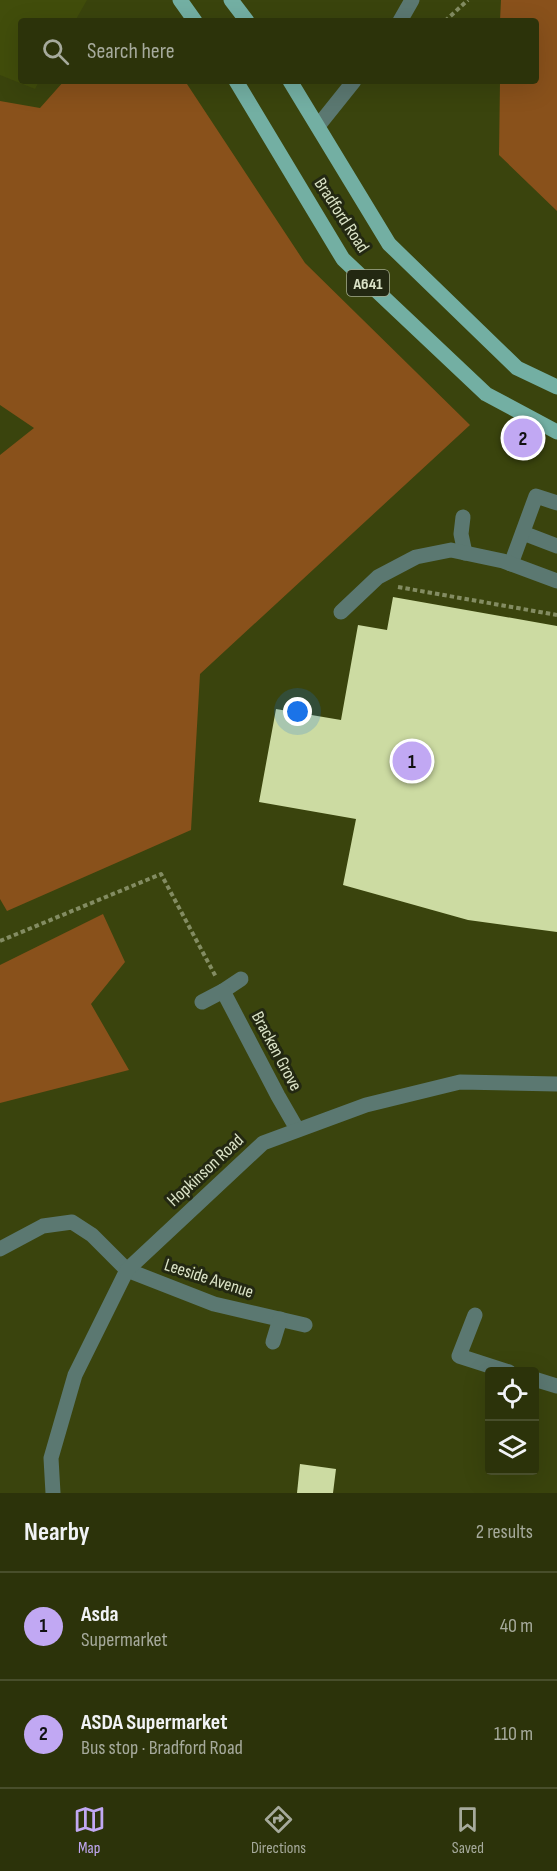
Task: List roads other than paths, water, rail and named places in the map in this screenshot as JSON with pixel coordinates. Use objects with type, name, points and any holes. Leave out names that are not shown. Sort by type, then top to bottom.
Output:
[{"type":"main road","points":[[180,0],[193,18]]},
{"type":"main road","points":[[231,0],[244,18]]},
{"type":"main road","name":"Bradford Road","points":[[238,84],[343,259],[486,394],[557,432]]},
{"type":"main road","name":"Bradford Road","points":[[292,84],[389,244],[517,368],[557,387]]},
{"type":"street","points":[[402,18],[411,0]]},
{"type":"street","points":[[318,126],[352,84]]},
{"type":"street","points":[[511,564],[537,496],[557,503]]},
{"type":"street","points":[[463,517],[461,534],[465,553]]},
{"type":"street","points":[[523,533],[557,546]]},
{"type":"street","points":[[341,612],[385,573],[416,557],[451,550],[511,564],[557,581]]},
{"type":"street","points":[[202,1002],[241,979]]},
{"type":"street","name":"Bracken Grove","points":[[223,991],[297,1129]]},
{"type":"street","name":"Hopkinson Road","points":[[53,1493],[51,1458],[75,1375],[127,1270],[263,1143],[366,1105],[460,1082],[557,1084]]},
{"type":"street","points":[[0,1249],[43,1226],[72,1222],[92,1235],[127,1270]]},
{"type":"street","name":"Leeside Avenue","points":[[127,1270],[214,1304],[305,1325]]},
{"type":"street","points":[[476,1316],[459,1356],[496,1367]]},
{"type":"street","points":[[273,1342],[280,1319]]},
{"type":"street","points":[[539,1381],[557,1386]]},
{"type":"place","name":"ASDA Supermarket","points":[[523,438]]},
{"type":"place","name":"Asda","points":[[412,761]]}]
